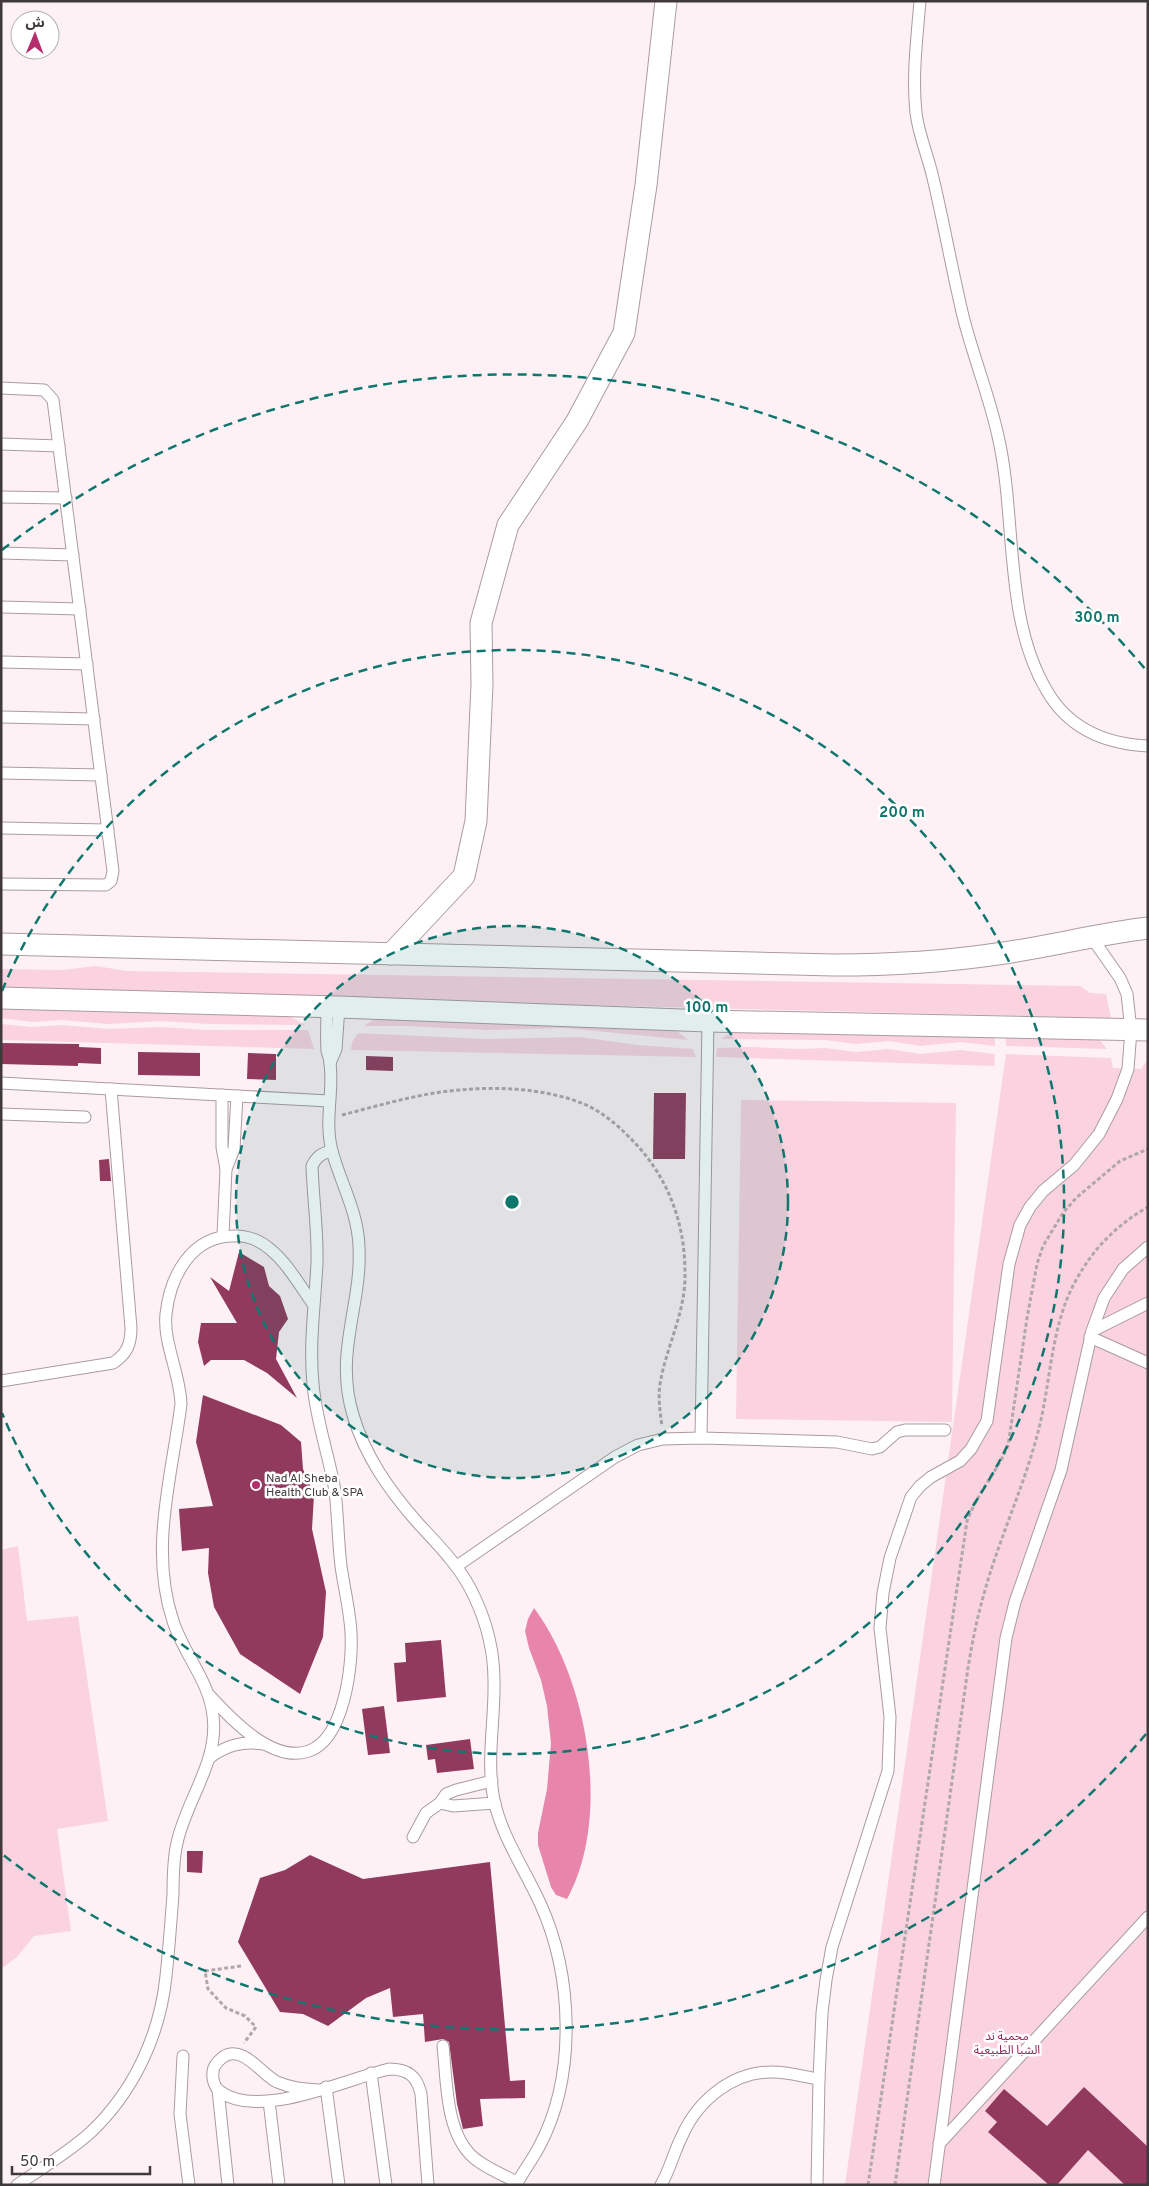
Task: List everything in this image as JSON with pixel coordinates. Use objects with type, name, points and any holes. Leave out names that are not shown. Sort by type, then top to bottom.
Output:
[{"type":"street","points":[[391,954],[464,876],[476,822],[482,684],[481,623],[508,525],[577,421],[624,334],[646,185],[666,1]]},
{"type":"street","points":[[1,944],[890,965],[942,962],[999,954],[1148,928]]},
{"type":"street","points":[[1,998],[708,1020],[1134,1030]]},
{"type":"lane","points":[[920,1],[915,64],[916,116],[923,148],[932,175],[963,316],[999,437],[1012,558],[1026,643],[1036,671],[1048,694],[1065,715],[1089,733],[1131,745],[1148,746]]},
{"type":"lane","points":[[1,388],[39,389],[48,392],[53,400],[113,871],[113,878],[109,883],[102,885],[1,884]]},
{"type":"lane","points":[[1,444],[59,446]]},
{"type":"lane","points":[[1,496],[66,498]]},
{"type":"lane","points":[[1,553],[73,555]]},
{"type":"lane","points":[[1,607],[80,609]]},
{"type":"lane","points":[[1,662],[87,664]]},
{"type":"lane","points":[[1,717],[94,719]]},
{"type":"lane","points":[[1,774],[101,775]]},
{"type":"lane","points":[[1,828],[108,830]]},
{"type":"lane","points":[[817,2185],[822,2013],[832,1947],[888,1771],[890,1717],[880,1628],[883,1593],[895,1541],[911,1497],[920,1486],[960,1461],[980,1436],[987,1421],[991,1405],[1009,1264],[1020,1225],[1030,1207],[1044,1191],[1074,1165],[1091,1145],[1109,1117],[1123,1082],[1134,1030],[1129,1003],[1120,978],[1092,938]]},
{"type":"lane","points":[[333,1007],[327,1049],[330,1062],[328,1118],[332,1151],[351,1201],[357,1224],[359,1247],[358,1271],[346,1353],[346,1383],[352,1413],[363,1443],[379,1472],[397,1499],[456,1566],[473,1592],[485,1621],[492,1650],[494,1681],[492,1781],[495,1803],[511,1846],[541,1905],[555,1944],[564,1984],[566,2026],[563,2067],[554,2107],[539,2146],[517,2183],[474,2158],[463,2146],[456,2132],[443,2046]]},
{"type":"lane","points":[[701,1438],[708,1020]]},
{"type":"lane","points":[[1,1083],[329,1101]]},
{"type":"lane","points":[[1,1382],[113,1363],[122,1357],[128,1348],[131,1328],[111,1089]]},
{"type":"lane","points":[[222,1095],[222,1148],[226,1169],[223,1236]]},
{"type":"lane","points":[[226,1169],[234,1149],[237,1096]]},
{"type":"lane","points":[[1,1114],[85,1117]]},
{"type":"lane","points":[[209,1695],[235,1722],[266,1744],[290,1754],[303,1754],[314,1750],[324,1742],[331,1732],[341,1708],[347,1684],[351,1659],[351,1633],[341,1566],[334,1489],[321,1437],[311,1357],[317,1246],[312,1166],[316,1158],[332,1151]]},
{"type":"lane","points":[[17,2185],[90,2133],[110,2112],[128,2088],[142,2063],[153,2035],[166,1978],[173,1869],[177,1843],[184,1817],[209,1758],[214,1730],[214,1716],[209,1695],[178,1635],[169,1605],[163,1574],[162,1527],[181,1404],[180,1386],[167,1335],[166,1317],[174,1281],[182,1265],[194,1251],[207,1241],[223,1236],[240,1236],[257,1240],[271,1249],[294,1276],[313,1304]]},
{"type":"lane","points":[[934,2185],[1006,1638],[1015,1602],[1062,1470],[1091,1334],[1104,1298],[1123,1269],[1148,1247]]},
{"type":"lane","points":[[1091,1334],[1148,1303]]},
{"type":"lane","points":[[1091,1334],[1148,1363]]},
{"type":"lane","points":[[456,1566],[615,1457],[638,1445],[663,1439],[701,1438],[837,1442],[872,1448],[880,1446],[897,1432],[905,1430],[945,1430]]},
{"type":"lane","points":[[209,1758],[222,1749],[236,1744],[251,1742],[266,1744]]},
{"type":"lane","points":[[413,1837],[421,1820],[451,1792],[492,1781]]},
{"type":"lane","points":[[440,1803],[453,1806],[495,1803]]},
{"type":"lane","points":[[939,2144],[1148,1917]]},
{"type":"lane","points":[[228,2185],[218,2090],[213,2081],[213,2071],[217,2062],[225,2056],[235,2054],[245,2056],[263,2073],[289,2087],[322,2088]]},
{"type":"lane","points":[[183,2056],[180,2114],[189,2185]]},
{"type":"lane","points":[[218,2090],[226,2096],[236,2098],[269,2101],[286,2100],[389,2068],[401,2069],[411,2074],[418,2083],[421,2094],[428,2185]]},
{"type":"lane","points":[[661,2185],[693,2114],[708,2097],[728,2084],[750,2075],[773,2072],[819,2079]]},
{"type":"lane","points":[[371,2073],[386,2185]]},
{"type":"lane","points":[[322,2088],[339,2185]]},
{"type":"lane","points":[[269,2101],[279,2185]]},
{"type":"path","points":[[328,1118],[428,1094],[491,1088],[523,1090],[584,1104],[614,1123],[640,1146],[665,1183],[676,1207],[684,1241],[686,1276],[680,1311],[660,1384],[659,1395],[663,1439]]},
{"type":"path","points":[[868,2185],[967,1521],[972,1507],[1000,1464],[1008,1446],[1033,1284],[1037,1264],[1047,1237],[1063,1212],[1106,1171],[1120,1161],[1148,1149]]},
{"type":"path","points":[[235,2054],[256,2027],[245,2016],[226,2008],[208,1989],[205,1971],[241,1966]]},
{"type":"green space","points":[[96,966],[127,971],[1080,986],[1090,993],[1106,994],[1111,1018],[1,991],[1,969],[63,970]]},
{"type":"green space","points":[[1,1008],[283,1016],[291,1017],[305,1025],[209,1024],[161,1021],[108,1024],[62,1020],[32,1022],[1,1018]]},
{"type":"green space","points":[[374,1019],[661,1027],[677,1031],[688,1040],[565,1028],[485,1030],[364,1026]]},
{"type":"green space","points":[[1,1024],[32,1027],[62,1025],[108,1029],[161,1027],[208,1030],[308,1030],[314,1049],[1,1040]]},
{"type":"green space","points":[[734,1030],[995,1033],[995,1046],[961,1042],[920,1046],[889,1041],[856,1044],[825,1040],[721,1039]]},
{"type":"green space","points":[[358,1033],[485,1039],[580,1037],[638,1045],[693,1049],[696,1057],[351,1050],[352,1042]]},
{"type":"green space","points":[[1006,1034],[1100,1040],[1107,1049],[1006,1046]]},
{"type":"green space","points":[[717,1048],[825,1048],[856,1052],[889,1049],[920,1054],[960,1050],[995,1054],[994,1066],[716,1057]]},
{"type":"green space","name":"محمية ند الشبا الطبيعية","points":[[1006,1054],[1111,1058],[1113,1068],[1141,1069],[1148,1059],[1148,2185],[845,2185]]},
{"type":"green space","points":[[741,1100],[956,1103],[952,1422],[736,1419]]},
{"type":"green space","points":[[18,1546],[27,1621],[78,1616],[108,1821],[57,1829],[71,1931],[34,1936],[17,1957],[1,1969],[1,1550]]},
{"type":"shaded area","points":[[534,1608],[553,1638],[568,1672],[580,1710],[588,1750],[591,1790],[588,1829],[581,1866],[567,1899],[556,1895],[551,1887],[538,1845],[538,1833],[547,1789],[551,1743],[547,1706],[541,1680],[525,1631],[528,1619]]},
{"type":"building","points":[[1,1043],[79,1044],[79,1047],[101,1048],[101,1064],[78,1063],[78,1066],[1,1064]]},
{"type":"building","points":[[138,1052],[200,1053],[200,1076],[138,1075]]},
{"type":"building","points":[[248,1053],[276,1054],[276,1080],[247,1079]]},
{"type":"building","points":[[366,1056],[393,1057],[393,1071],[366,1070]]},
{"type":"building","points":[[654,1093],[686,1093],[685,1159],[653,1159]]},
{"type":"building","points":[[109,1159],[111,1181],[100,1181],[99,1160]]},
{"type":"building","points":[[239,1252],[264,1267],[269,1286],[280,1296],[288,1319],[279,1332],[276,1359],[297,1398],[267,1373],[244,1360],[211,1360],[204,1366],[198,1342],[201,1323],[237,1323],[210,1277],[229,1291]]},
{"type":"building","points":[[203,1395],[281,1425],[301,1442],[303,1469],[314,1495],[312,1529],[326,1592],[323,1637],[300,1694],[240,1654],[214,1607],[208,1573],[209,1548],[182,1551],[179,1509],[213,1506],[196,1442]]},
{"type":"building","points":[[441,1640],[446,1697],[397,1702],[394,1663],[406,1662],[405,1643]]},
{"type":"building","points":[[384,1706],[390,1753],[368,1755],[362,1709]]},
{"type":"building","points":[[470,1739],[474,1769],[437,1773],[435,1759],[428,1760],[426,1745]]},
{"type":"building","points":[[187,1851],[203,1851],[202,1873],[187,1872]]},
{"type":"building","points":[[310,1855],[363,1879],[490,1862],[510,2081],[525,2080],[525,2098],[480,2099],[483,2126],[463,2129],[457,2104],[449,2042],[443,2039],[425,2042],[423,2014],[393,2017],[390,1988],[366,1998],[328,2026],[303,2014],[280,2012],[238,1942],[260,1878],[285,1870]]},
{"type":"building","points":[[1084,2087],[1148,2147],[1148,2185],[1125,2185],[1088,2150],[1057,2185],[1049,2185],[988,2132],[997,2122],[985,2111],[1004,2089],[1047,2126]]},
{"type":"place","name":"Nad Al Sheba Health Club & SPA","points":[[256,1485]]}]
